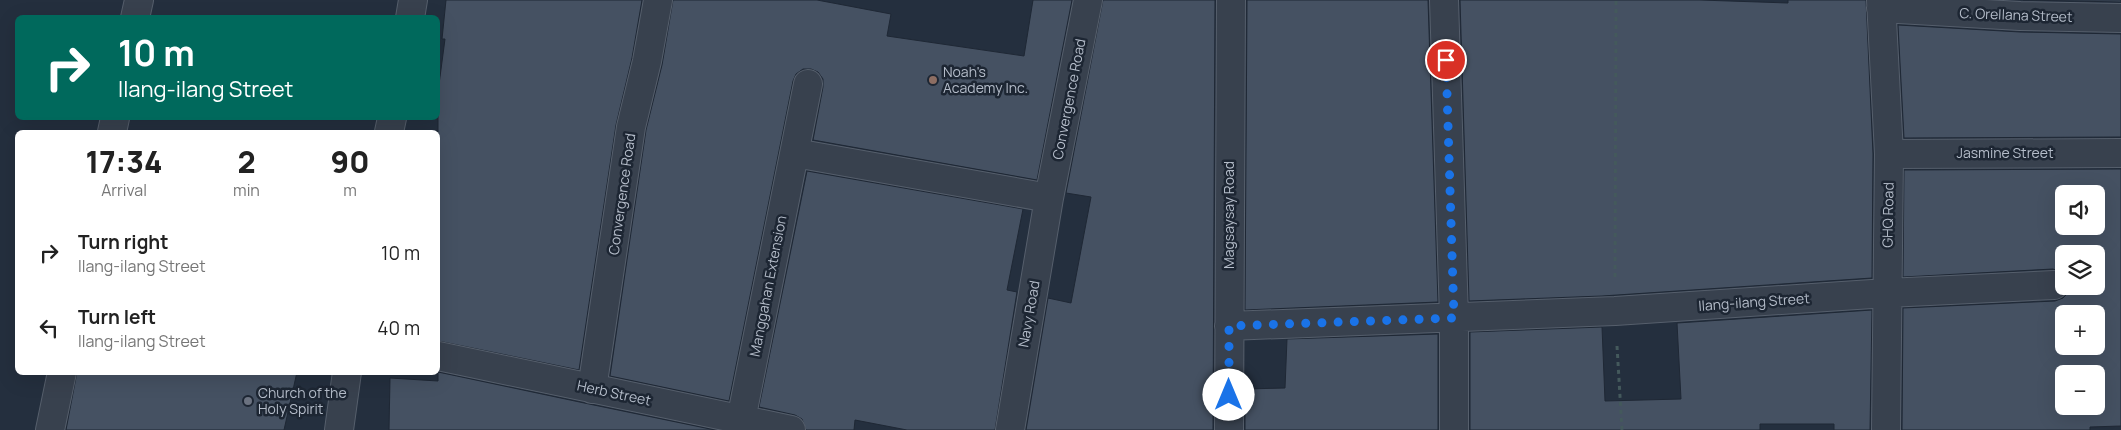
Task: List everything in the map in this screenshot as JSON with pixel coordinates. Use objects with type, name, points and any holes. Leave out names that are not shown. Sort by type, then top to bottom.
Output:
[{"type":"street","points":[[136,15],[139,0]]},
{"type":"street","points":[[410,15],[413,0]]},
{"type":"street","name":"Convergence Road","points":[[592,389],[631,127],[648,61],[658,0]]},
{"type":"street","name":"Convergence Road","points":[[1049,198],[1088,0]]},
{"type":"street","name":"Magsaysay Road","points":[[1229,430],[1231,0]]},
{"type":"street","points":[[1444,0],[1454,318],[1454,430]]},
{"type":"street","name":"C. Orellana Street","points":[[1881,4],[2019,8],[2121,18]]},
{"type":"street","name":"GHQ Road","points":[[1881,4],[1889,154],[1886,430]]},
{"type":"street","name":"Manggahan Extension","points":[[741,420],[808,84]]},
{"type":"street","points":[[795,153],[1049,198]]},
{"type":"street","name":"Jasmine Street","points":[[1889,154],[2121,153]]},
{"type":"street","name":"Navy Road","points":[[1010,430],[1049,198]]},
{"type":"street","name":"Ilang-ilang Street","points":[[1229,326],[1615,311],[1887,294],[2054,286]]},
{"type":"street","name":"Herb Street","points":[[440,356],[791,430]]},
{"type":"street","points":[[50,430],[61,375]]},
{"type":"street","points":[[339,430],[347,375]]},
{"type":"path","points":[[1616,0],[1615,311],[1622,430]]},
{"type":"building","points":[[446,0],[642,0],[632,58],[616,125],[579,370],[440,341],[440,130],[438,130],[438,120],[440,120],[440,77],[445,39],[442,39]]},
{"type":"building","points":[[673,0],[817,0],[891,14],[887,36],[1024,56],[1033,0],[1072,0],[1037,180],[813,140],[823,79],[818,72],[811,69],[803,69],[796,74],[793,81],[729,401],[610,376],[646,130],[662,65]]},
{"type":"building","points":[[1103,0],[1215,0],[1213,430],[1026,430],[1048,298],[1071,303],[1091,197],[1066,193]]},
{"type":"building","points":[[1247,0],[1428,0],[1438,302],[1245,310]]},
{"type":"building","points":[[1460,0],[1700,0],[1788,3],[1788,0],[1866,0],[1873,154],[1872,278],[1602,296],[1469,301]]},
{"type":"building","points":[[2023,0],[2121,0],[2121,2]]},
{"type":"building","points":[[1898,25],[2020,32],[2121,34],[2121,137],[1904,138]]},
{"type":"building","points":[[2121,169],[2121,426],[2090,427],[2090,430],[1902,430],[1903,308],[2055,301],[2066,295],[2105,295],[2105,245],[2055,245],[2055,270],[1903,277],[1904,170]]},
{"type":"building","points":[[807,171],[1023,209],[1007,290],[1017,292],[995,430],[907,430],[855,420],[854,430],[806,430],[802,419],[795,415],[759,407]]},
{"type":"building","points":[[1872,310],[1870,430],[1834,430],[1834,424],[1760,424],[1760,430],[1470,430],[1470,332],[1602,327],[1605,401],[1681,399],[1677,323]]},
{"type":"building","points":[[1438,334],[1438,430],[1245,430],[1245,389],[1285,388],[1287,339]]},
{"type":"building","points":[[440,372],[715,430],[389,430],[390,378],[438,381]]},
{"type":"building","points":[[76,375],[296,375],[284,430],[66,430]]},
{"type":"place","name":"Noah's Academy Inc.","points":[[933,80]]},
{"type":"place","name":"Church of the Holy Spirit","points":[[248,401]]},
{"type":"route","points":[[1229,395],[1229,326],[1454,318],[1446,60]]}]
